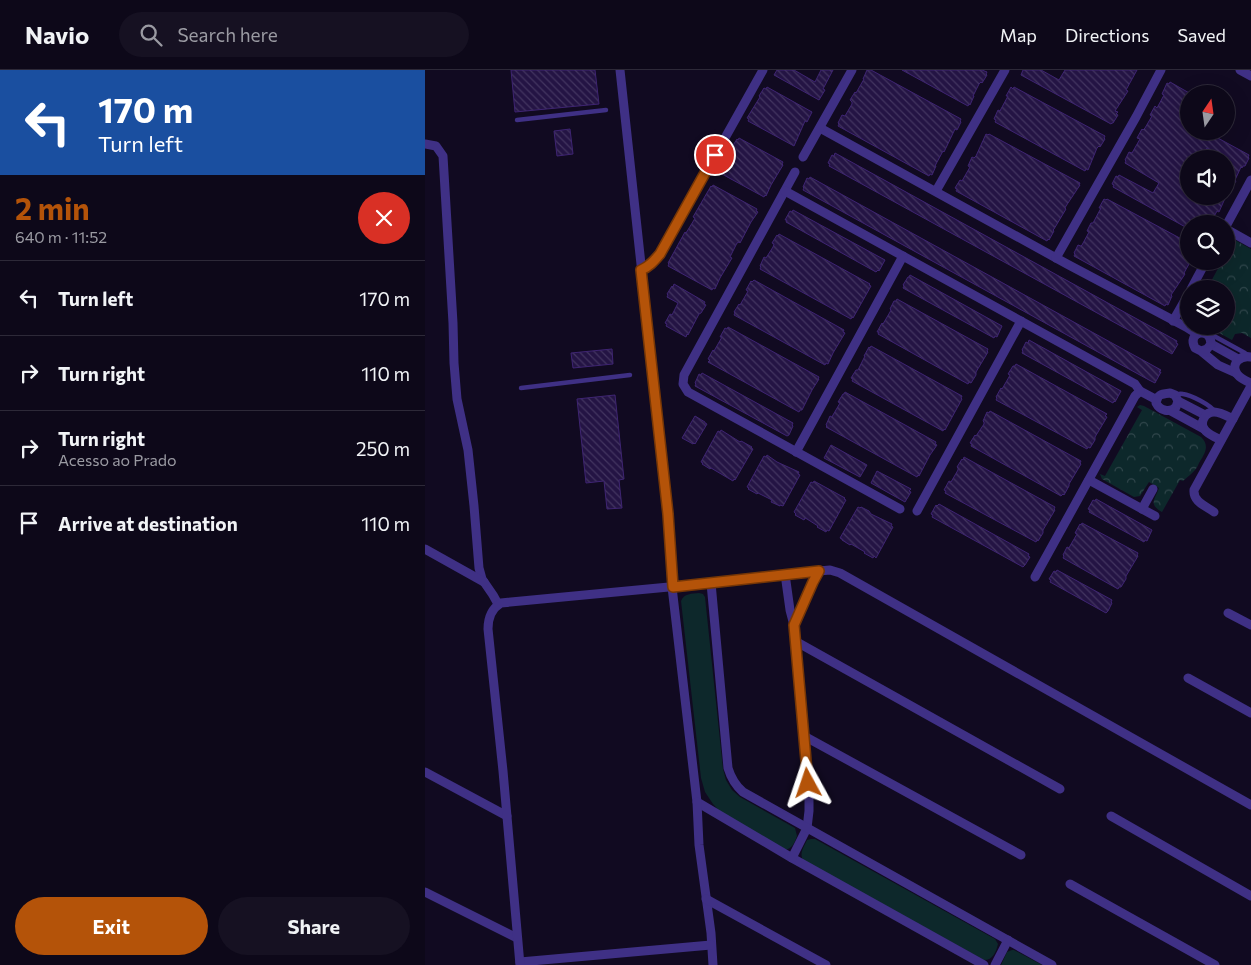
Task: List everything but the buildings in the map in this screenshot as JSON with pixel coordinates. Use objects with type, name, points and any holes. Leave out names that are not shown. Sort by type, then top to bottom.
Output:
[{"type":"street","points":[[620,70],[668,514],[673,587],[713,965]]},
{"type":"street","points":[[641,270],[650,265],[660,254],[763,70]]},
{"type":"street","points":[[803,157],[852,70]]},
{"type":"street","points":[[936,191],[1005,70]]},
{"type":"street","points":[[1056,258],[1136,117],[1160,70]]},
{"type":"street","points":[[1240,70],[1251,76]]},
{"type":"street","points":[[820,128],[1180,325]]},
{"type":"street","points":[[425,144],[436,146],[443,156],[457,399],[467,450],[479,568],[484,582],[498,604]]},
{"type":"street","points":[[795,172],[688,367],[684,375],[684,387],[688,392],[900,509]]},
{"type":"street","points":[[1232,215],[1251,180]]},
{"type":"street","points":[[785,191],[1135,384],[1139,391],[1157,400]]},
{"type":"street","points":[[1235,234],[1251,243]]},
{"type":"street","points":[[796,452],[903,256]]},
{"type":"street","points":[[1173,321],[1180,309]]},
{"type":"street","points":[[917,511],[1021,321]]},
{"type":"street","points":[[1196,335],[1193,343],[1195,348],[1218,365],[1236,373],[1251,384],[1193,493],[1197,500],[1214,512]]},
{"type":"street","points":[[1205,335],[1238,360]]},
{"type":"street","points":[[1201,351],[1207,350],[1210,340]]},
{"type":"street","points":[[1236,373],[1235,366],[1238,360],[1241,357],[1249,356]]},
{"type":"street","points":[[1035,577],[1139,391]]},
{"type":"street","points":[[1205,415],[1170,393],[1160,394],[1157,400],[1158,406],[1171,411],[1221,440]]},
{"type":"street","points":[[1171,411],[1177,407],[1177,398]]},
{"type":"street","points":[[1204,429],[1202,422],[1208,413],[1215,412],[1233,419]]},
{"type":"street","points":[[1089,480],[1155,516]]},
{"type":"street","points":[[1142,509],[1153,489]]},
{"type":"street","points":[[425,549],[484,582]]},
{"type":"street","points":[[711,945],[520,963],[488,629],[488,618],[493,608],[498,604],[522,600],[673,587],[830,570],[846,576],[1251,805]]},
{"type":"street","points":[[794,625],[819,571]]},
{"type":"street","points":[[785,574],[794,625],[809,799],[807,828],[791,858]]},
{"type":"street","points":[[711,583],[727,768],[735,786],[1052,965]]},
{"type":"street","points":[[1228,613],[1251,625]]},
{"type":"street","points":[[795,641],[1060,789]]},
{"type":"street","points":[[1188,678],[1251,713]]},
{"type":"street","points":[[804,736],[1021,855]]},
{"type":"street","points":[[425,774],[507,816]]},
{"type":"street","points":[[697,802],[791,858],[984,965]]},
{"type":"street","points":[[1111,816],[1251,896]]},
{"type":"street","points":[[1071,884],[1215,965]]},
{"type":"street","points":[[425,892],[517,938]]},
{"type":"street","points":[[707,899],[826,965]]},
{"type":"street","points":[[995,965],[1008,940]]},
{"type":"lane","points":[[517,120],[605,110]]},
{"type":"lane","points":[[1210,340],[1214,336],[1249,356]]},
{"type":"lane","points":[[521,388],[630,375]]},
{"type":"lane","points":[[1177,398],[1179,394],[1188,395],[1211,406],[1215,412]]},
{"type":"green space","points":[[1235,240],[1251,249],[1251,338],[1242,333],[1235,334],[1235,280],[1212,280],[1217,270],[1235,270]]},
{"type":"green space","points":[[1223,335],[1234,335],[1232,340]]},
{"type":"green space","points":[[1140,405],[1201,437],[1206,447],[1205,453],[1196,468],[1183,481],[1180,480],[1162,512],[1154,504],[1159,488],[1149,482],[1140,496],[1134,497],[1102,479],[1100,474],[1105,476],[1142,410],[1137,407]]},
{"type":"green space","points":[[699,593],[705,597],[723,769],[726,780],[732,790],[740,797],[795,828],[797,836],[793,845],[785,850],[723,815],[705,792],[701,778],[681,601],[686,595]]},
{"type":"green space","points":[[815,839],[995,939],[998,944],[994,955],[990,959],[984,960],[803,860],[802,850],[807,840]]},
{"type":"green space","points":[[1012,950],[1042,965],[1001,965],[1007,952]]},
{"type":"route","points":[[715,155],[660,254],[641,270],[668,514],[673,587],[819,571],[794,625],[808,783]]}]
